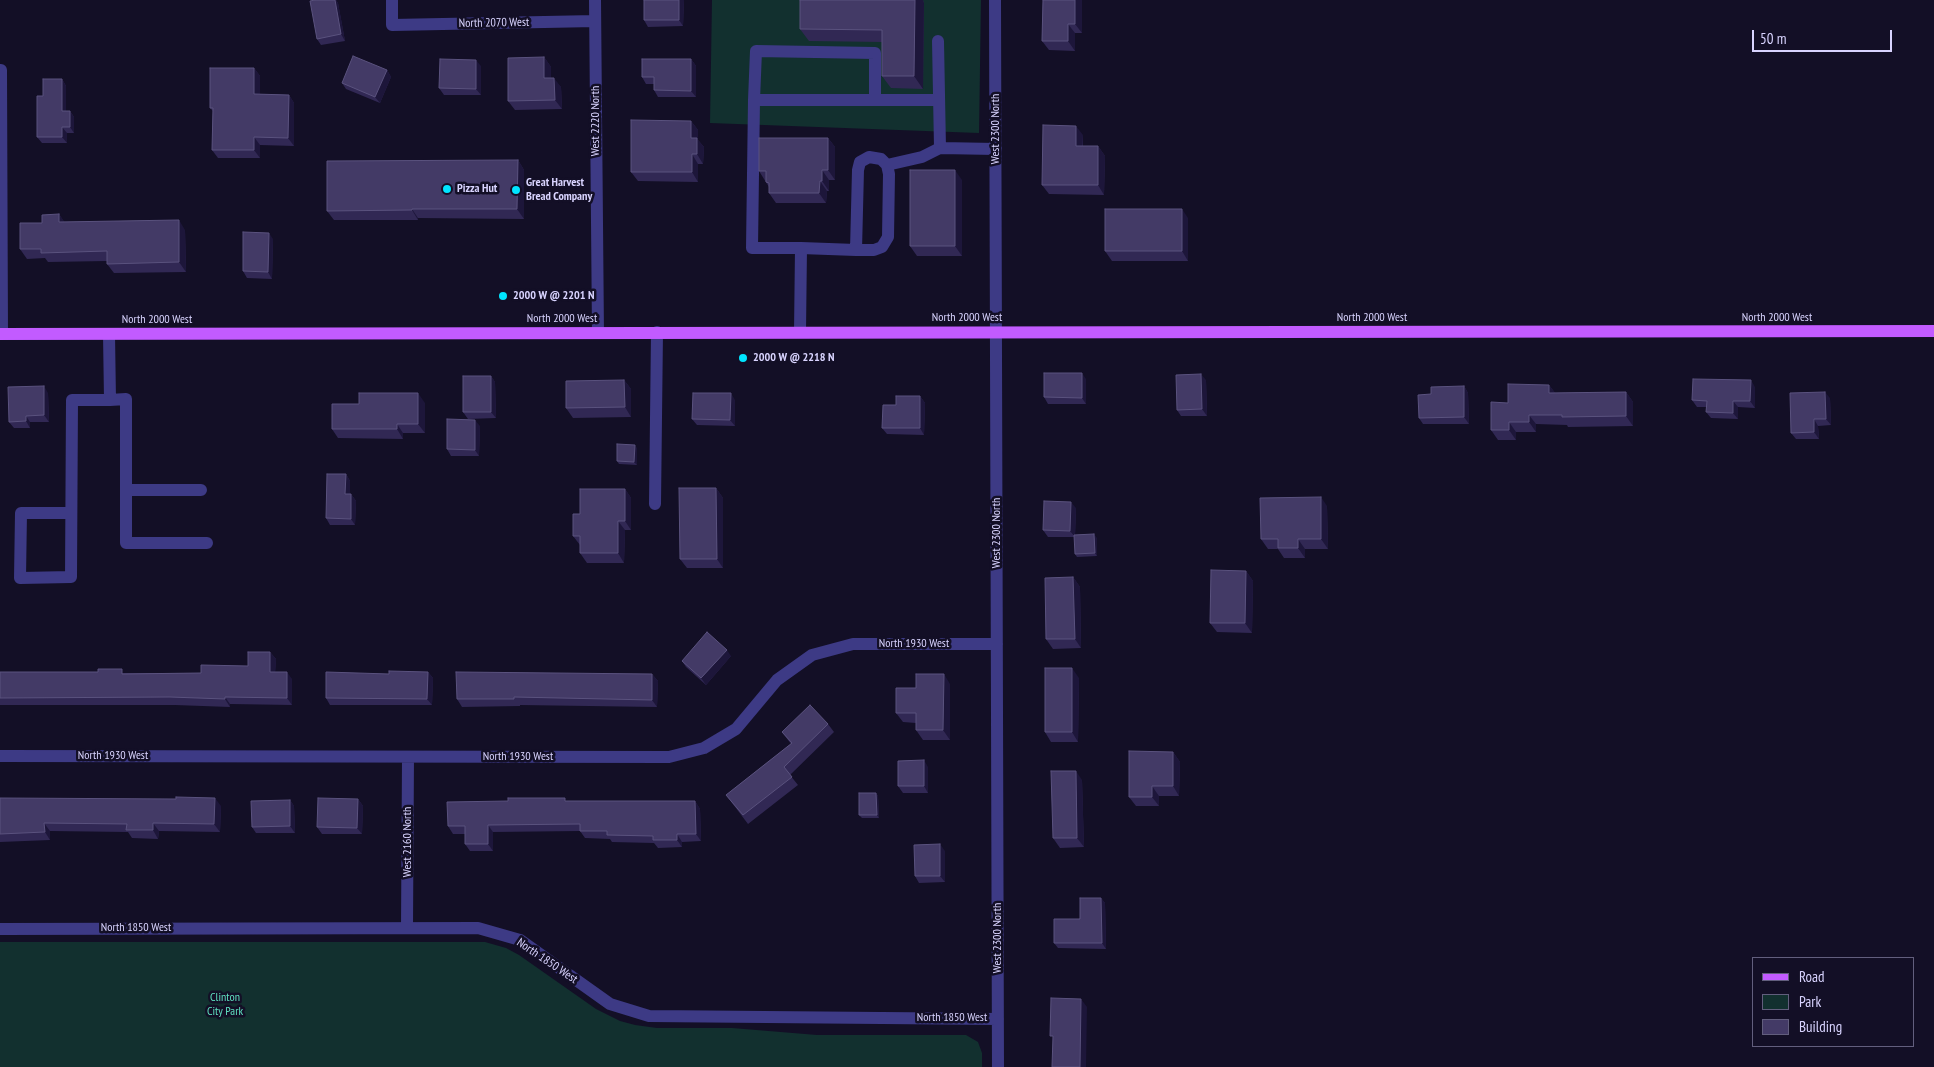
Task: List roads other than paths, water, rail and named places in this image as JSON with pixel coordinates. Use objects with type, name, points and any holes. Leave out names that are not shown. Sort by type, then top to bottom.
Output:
[{"type":"main road","name":"North 2000 West","points":[[1,334],[1934,331]]},
{"type":"street","name":"North 2070 West","points":[[392,0],[392,25],[595,21]]},
{"type":"street","name":"West 2220 North","points":[[595,0],[598,333]]},
{"type":"street","name":"West 2300 North","points":[[995,0],[998,1067]]},
{"type":"street","points":[[938,41],[940,148]]},
{"type":"street","points":[[856,250],[858,170],[860,162],[869,157],[881,159],[887,165],[889,174],[888,237],[882,246],[874,250],[856,250],[800,248],[752,248],[756,51],[875,53],[875,100]]},
{"type":"street","points":[[1,334],[2,70]]},
{"type":"street","points":[[754,100],[939,100]]},
{"type":"street","points":[[887,165],[922,157],[940,148],[996,149]]},
{"type":"street","points":[[800,248],[800,332]]},
{"type":"street","points":[[655,504],[658,332]]},
{"type":"street","points":[[109,334],[110,400]]},
{"type":"street","points":[[72,513],[21,513],[20,578],[72,577],[72,513],[72,400],[126,399],[126,543],[206,543]]},
{"type":"street","points":[[126,490],[201,490]]},
{"type":"street","name":"North 1930 West","points":[[0,756],[669,757],[704,748],[736,729],[777,680],[812,655],[853,644],[997,644]]},
{"type":"street","name":"West 2160 North","points":[[407,927],[408,757]]},
{"type":"street","name":"North 1850 West","points":[[0,929],[478,928],[520,940],[610,1004],[649,1016],[998,1019]]},
{"type":"place","name":"Pizza Hut","points":[[447,189]]},
{"type":"place","name":"Great Harvest Bread Company","points":[[516,190]]},
{"type":"place","name":"2000 W @ 2201 N","points":[[503,296]]},
{"type":"place","name":"2000 W @ 2218 N","points":[[743,358]]},
{"type":"park label","name":"Clinton City Park","points":[[225,1005]]}]
